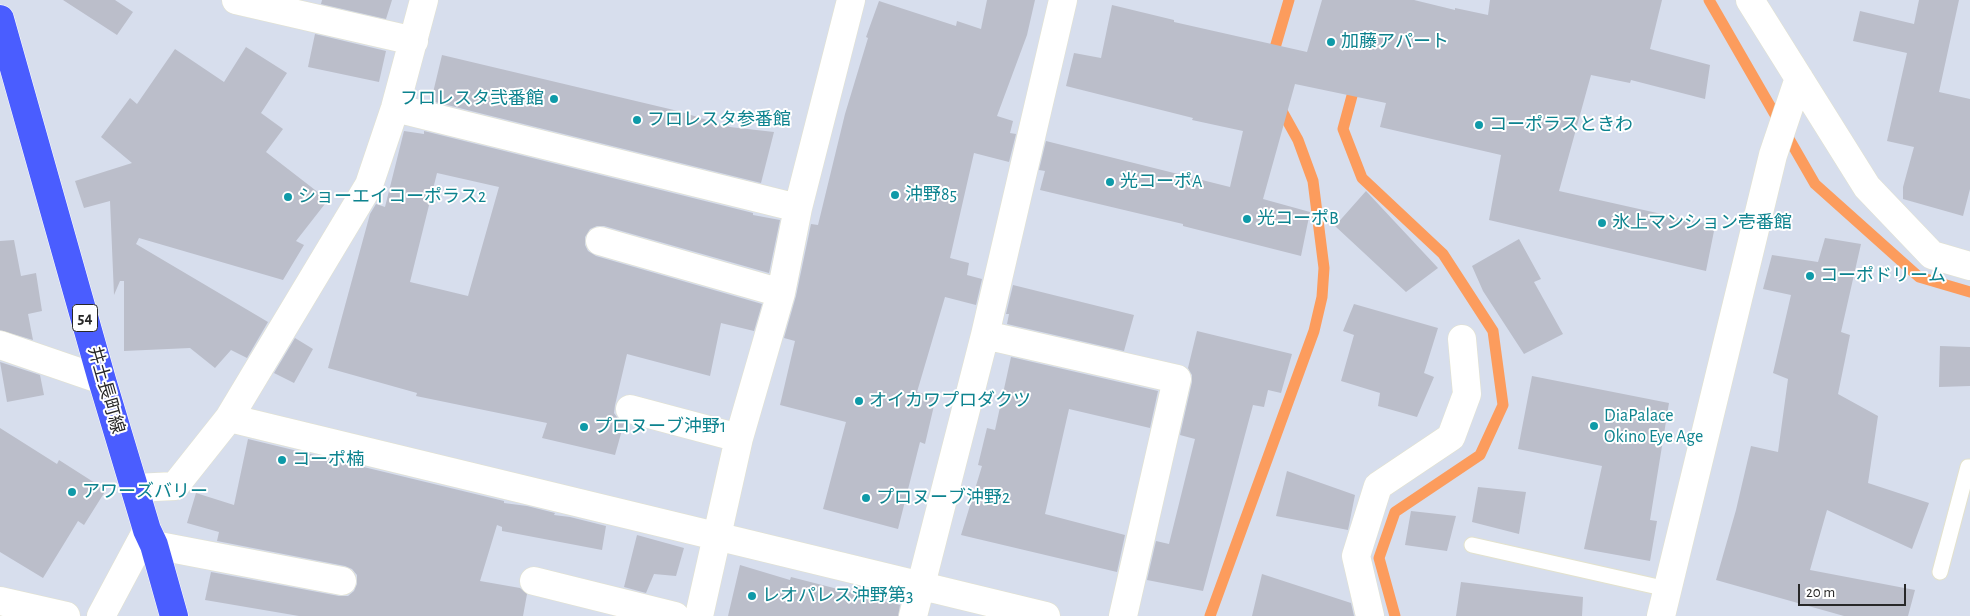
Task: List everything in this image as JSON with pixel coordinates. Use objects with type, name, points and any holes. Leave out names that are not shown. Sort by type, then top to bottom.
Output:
[{"type":"main road","name":"井土長町線","points":[[0,20],[102,380],[174,616]]},
{"type":"street","points":[[236,0],[414,41]]},
{"type":"street","points":[[135,488],[175,486],[229,418],[369,185],[395,108],[424,0]]},
{"type":"street","points":[[699,616],[738,438],[780,293],[798,208],[851,0]]},
{"type":"street","points":[[914,616],[984,335],[1063,0]]},
{"type":"street","points":[[1750,0],[1867,187],[1932,255],[1970,266]]},
{"type":"street","points":[[1661,616],[1773,154],[1799,78]]},
{"type":"street","points":[[395,108],[798,208]]},
{"type":"street","points":[[600,241],[780,293]]},
{"type":"street","points":[[984,335],[1177,379],[1123,616]]},
{"type":"street","points":[[1370,616],[1356,556],[1378,486],[1451,437],[1467,394],[1462,340]]},
{"type":"street","points":[[0,345],[102,380]]},
{"type":"street","points":[[630,409],[738,438]]},
{"type":"street","points":[[229,418],[1046,616]]},
{"type":"street","points":[[101,616],[150,538],[342,582]]},
{"type":"street","points":[[534,581],[675,616]]},
{"type":"street","points":[[0,600],[66,616]]},
{"type":"lane","points":[[1940,572],[1968,466],[1970,467]]},
{"type":"lane","points":[[1472,545],[1667,589]]},
{"type":"building","points":[[63,0],[115,0],[133,12],[117,35]]},
{"type":"building","points":[[322,0],[392,0],[386,19],[321,4]]},
{"type":"building","points":[[987,0],[1035,0],[1027,35],[997,116],[1013,121],[1010,133],[1016,134],[1009,162],[974,153],[950,258],[969,263],[967,275],[982,279],[976,305],[945,297],[917,392],[936,397],[925,444],[920,442],[898,529],[823,509],[846,422],[780,405],[795,341],[784,338],[796,296],[811,224],[818,225],[845,114],[868,38],[866,37],[879,1],[956,26],[957,21],[981,29]]},
{"type":"building","points":[[1322,0],[1414,0],[1455,10],[1455,8],[1488,15],[1490,0],[1662,0],[1650,49],[1710,65],[1705,99],[1631,80],[1630,83],[1591,75],[1559,191],[1715,226],[1706,271],[1489,220],[1501,155],[1380,127],[1386,103],[1295,84],[1263,199],[1310,212],[1301,256],[1183,226],[1183,224],[1040,190],[1045,171],[1039,170],[1046,141],[1230,187],[1243,131],[1192,120],[1193,118],[1066,86],[1074,53],[1101,58],[1112,5],[1174,20],[1174,22],[1307,52]]},
{"type":"building","points":[[1919,0],[1959,0],[1939,92],[1970,99],[1970,189],[1963,216],[1903,199],[1903,187],[1914,147],[1887,141],[1907,53],[1853,41],[1860,11],[1914,24]]},
{"type":"building","points":[[315,34],[386,51],[379,82],[308,67]]},
{"type":"building","points":[[246,47],[287,73],[261,113],[283,129],[266,152],[328,200],[296,241],[304,245],[283,280],[139,238],[136,244],[268,322],[247,358],[231,350],[215,368],[190,348],[124,351],[124,281],[120,281],[114,295],[110,201],[84,208],[75,181],[132,163],[101,137],[130,98],[137,104],[175,49],[224,82]]},
{"type":"building","points":[[442,55],[678,111],[730,127],[774,132],[761,183],[431,101]]},
{"type":"building","points":[[404,131],[424,134],[424,131],[753,213],[753,215],[780,220],[769,273],[604,226],[590,229],[585,237],[585,245],[588,251],[596,256],[762,304],[754,331],[721,323],[710,376],[627,354],[614,413],[624,423],[615,455],[542,438],[547,423],[416,396],[417,393],[328,368],[370,214],[376,204],[385,207]],"holes":[[[437,173],[499,187],[468,296],[410,282]]]},
{"type":"building","points":[[1366,191],[1438,268],[1406,292],[1335,226]]},
{"type":"building","points":[[1825,238],[1861,244],[1841,332],[1850,335],[1838,394],[1878,416],[1868,483],[1929,503],[1912,549],[1827,510],[1810,570],[1915,590],[1908,616],[1844,616],[1716,580],[1736,510],[1751,446],[1778,452],[1788,379],[1773,373],[1791,295],[1763,289],[1772,255],[1818,262]]},
{"type":"building","points":[[1519,239],[1541,279],[1534,282],[1563,334],[1524,354],[1483,291],[1472,266]]},
{"type":"building","points":[[14,240],[21,276],[36,273],[42,311],[28,314],[33,340],[0,330],[0,241]]},
{"type":"building","points":[[1013,285],[1134,315],[1124,351],[1007,324],[1009,314],[1006,314]]},
{"type":"building","points":[[1354,304],[1438,328],[1424,373],[1434,377],[1417,417],[1378,406],[1380,393],[1341,381],[1354,335],[1343,331]]},
{"type":"building","points":[[1197,331],[1292,354],[1281,393],[1268,390],[1264,407],[1253,405],[1203,591],[1147,580],[1156,541],[1169,544],[1195,439],[1180,435],[1192,382],[1192,375],[1188,368]]},
{"type":"building","points":[[295,338],[313,349],[294,383],[274,373]]},
{"type":"building","points":[[1940,346],[1970,347],[1970,386],[1939,387]]},
{"type":"building","points":[[1011,357],[1158,391],[1150,428],[1069,409],[1045,514],[1125,535],[1117,572],[961,535],[982,466],[978,465],[987,428],[995,430]]},
{"type":"building","points":[[0,362],[40,375],[44,395],[7,402]]},
{"type":"building","name":"DiaPalace Okino Eye Age","points":[[1532,376],[1669,403],[1650,520],[1657,521],[1650,561],[1584,549],[1602,466],[1518,449]]},
{"type":"building","points":[[0,428],[57,464],[59,460],[106,490],[84,525],[78,521],[43,578],[0,552]]},
{"type":"building","points":[[248,439],[504,501],[504,503],[527,506],[555,513],[554,515],[606,526],[602,550],[502,531],[502,527],[497,525],[480,581],[520,588],[527,594],[523,616],[299,616],[205,600],[211,572],[339,596],[348,596],[354,591],[357,584],[357,575],[352,569],[345,566],[217,541],[219,532],[187,523],[196,493],[234,505]]},
{"type":"building","points":[[1287,471],[1355,495],[1348,530],[1276,516]]},
{"type":"building","points":[[1478,487],[1526,492],[1519,534],[1472,522]]},
{"type":"building","points":[[1411,511],[1456,516],[1447,551],[1405,545]]},
{"type":"building","points":[[637,535],[684,548],[676,576],[654,574],[646,593],[624,587]]},
{"type":"building","points":[[740,565],[790,580],[791,577],[900,605],[898,616],[728,616]]},
{"type":"building","points":[[1262,574],[1351,603],[1354,616],[1252,616]]},
{"type":"building","points":[[1461,582],[1583,597],[1582,616],[1456,616]]},
{"type":"waterway","points":[[1272,58],[1289,0]]},
{"type":"waterway","points":[[1709,0],[1815,184],[1919,277],[1970,292]]},
{"type":"waterway","points":[[1356,81],[1343,129],[1362,178],[1443,254],[1493,331],[1503,405],[1480,455],[1395,512],[1379,558],[1395,616]]},
{"type":"waterway","points":[[1210,616],[1314,331],[1322,297],[1324,268],[1313,181],[1298,140],[1278,104]]},
{"type":"place","name":"加藤アパート","points":[[1331,42]]},
{"type":"place","name":"フロレスタ弐番館","points":[[554,99]]},
{"type":"place","name":"フロレスタ参番館","points":[[637,120]]},
{"type":"place","name":"コーポラスときわ","points":[[1479,125]]},
{"type":"place","name":"光コーポA","points":[[1110,182]]},
{"type":"place","name":"沖野85","points":[[895,195]]},
{"type":"place","name":"ショーエイコーポラス2","points":[[288,197]]},
{"type":"place","name":"光コーポB","points":[[1247,219]]},
{"type":"place","name":"氷上マンション壱番館","points":[[1602,223]]},
{"type":"place","name":"コーポドリーム","points":[[1810,276]]},
{"type":"place","name":"オイカワプロダクツ","points":[[859,401]]},
{"type":"place","name":"DiaPalace Okino Eye Age","points":[[1594,426]]},
{"type":"place","name":"プロヌーブ沖野1","points":[[584,427]]},
{"type":"place","name":"コーポ楠","points":[[282,460]]},
{"type":"place","name":"アワーズバリー","points":[[72,492]]},
{"type":"place","name":"プロヌーブ沖野2","points":[[866,498]]},
{"type":"place","name":"レオパレス沖野第3","points":[[752,596]]}]
